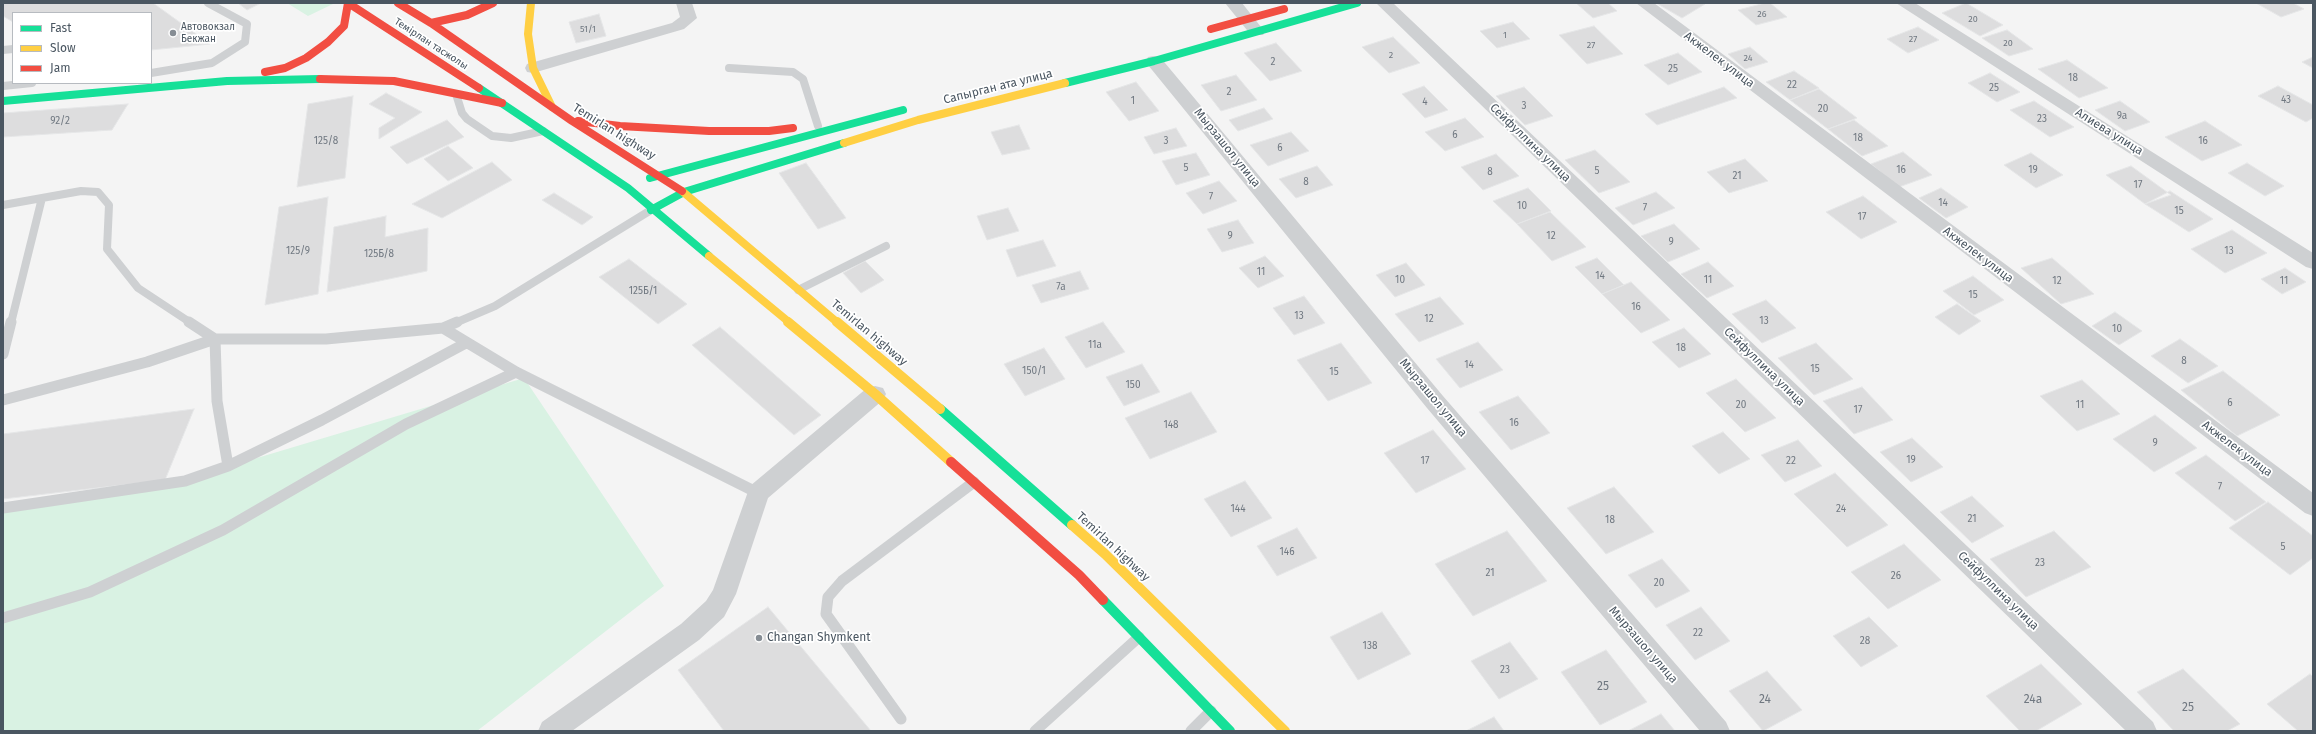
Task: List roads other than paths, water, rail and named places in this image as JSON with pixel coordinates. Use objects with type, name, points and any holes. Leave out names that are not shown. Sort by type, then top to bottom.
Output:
[{"type":"main road","points":[[227,80],[285,68],[306,58],[328,42],[344,26],[348,3]]},
{"type":"main road","name":"Темірлан тасжолы","points":[[348,3],[502,103]]},
{"type":"main road","points":[[431,23],[467,15],[493,3]]},
{"type":"main road","points":[[531,3],[528,34],[533,68],[552,107]]},
{"type":"main road","name":"Сапырган ата улица","points":[[651,210],[684,192],[918,120],[1154,61],[1356,3]]},
{"type":"main road","name":"Temirlan highway","points":[[402,4],[572,121],[658,174],[684,192],[798,290],[911,384],[1105,554],[1285,731]]},
{"type":"main road","points":[[1203,32],[1247,18],[1291,7]]},
{"type":"main road","points":[[3,101],[227,80],[343,78],[394,81],[502,103],[628,188],[651,210],[875,394],[1079,575],[1230,731]]},
{"type":"main road","points":[[628,188],[658,174],[911,108]]},
{"type":"main road","points":[[572,121],[620,126],[708,131],[769,131],[858,122]]},
{"type":"street","points":[[533,68],[678,26],[689,18],[684,3]]},
{"type":"street","points":[[1233,3],[1247,18],[1257,32]]},
{"type":"street","name":"Сейфуллина улица","points":[[1384,3],[2144,731]]},
{"type":"street","name":"Акжелек улица","points":[[1644,3],[2313,506]]},
{"type":"street","name":"Алиева улица","points":[[1904,3],[2313,262]]},
{"type":"street","name":"Мырзашол улица","points":[[1154,61],[1435,402],[1717,731]]},
{"type":"street","points":[[551,731],[690,632],[715,609],[724,594],[758,492],[875,394]]},
{"type":"lane","points":[[152,73],[212,63],[245,42],[247,24],[208,3]]},
{"type":"lane","points":[[729,68],[793,72],[803,79],[818,126]]},
{"type":"lane","points":[[3,86],[22,84]]},
{"type":"lane","points":[[456,94],[462,113],[467,119],[492,136],[511,138],[543,131]]},
{"type":"lane","points":[[3,205],[81,191],[98,192],[109,205],[107,249],[138,288],[215,339]]},
{"type":"lane","points":[[3,354],[42,198]]},
{"type":"lane","points":[[3,400],[147,362],[215,339],[326,339],[443,328],[495,306],[651,210]]},
{"type":"lane","points":[[798,290],[886,246]]},
{"type":"lane","points":[[443,328],[516,372],[758,492]]},
{"type":"lane","points":[[215,339],[217,401],[228,466]]},
{"type":"lane","points":[[3,508],[185,481],[228,466],[322,420],[466,343]]},
{"type":"lane","points":[[3,618],[90,592],[223,530],[406,424],[516,372]]},
{"type":"lane","points":[[901,719],[826,614],[828,597],[842,581],[974,482]]},
{"type":"lane","points":[[1035,731],[1140,637]]},
{"type":"lane","points":[[1191,731],[1211,711]]},
{"type":"place","name":"Автовокзал Бекжан","points":[[173,33]]},
{"type":"place","name":"Changan Shymkent","points":[[759,638]]}]
